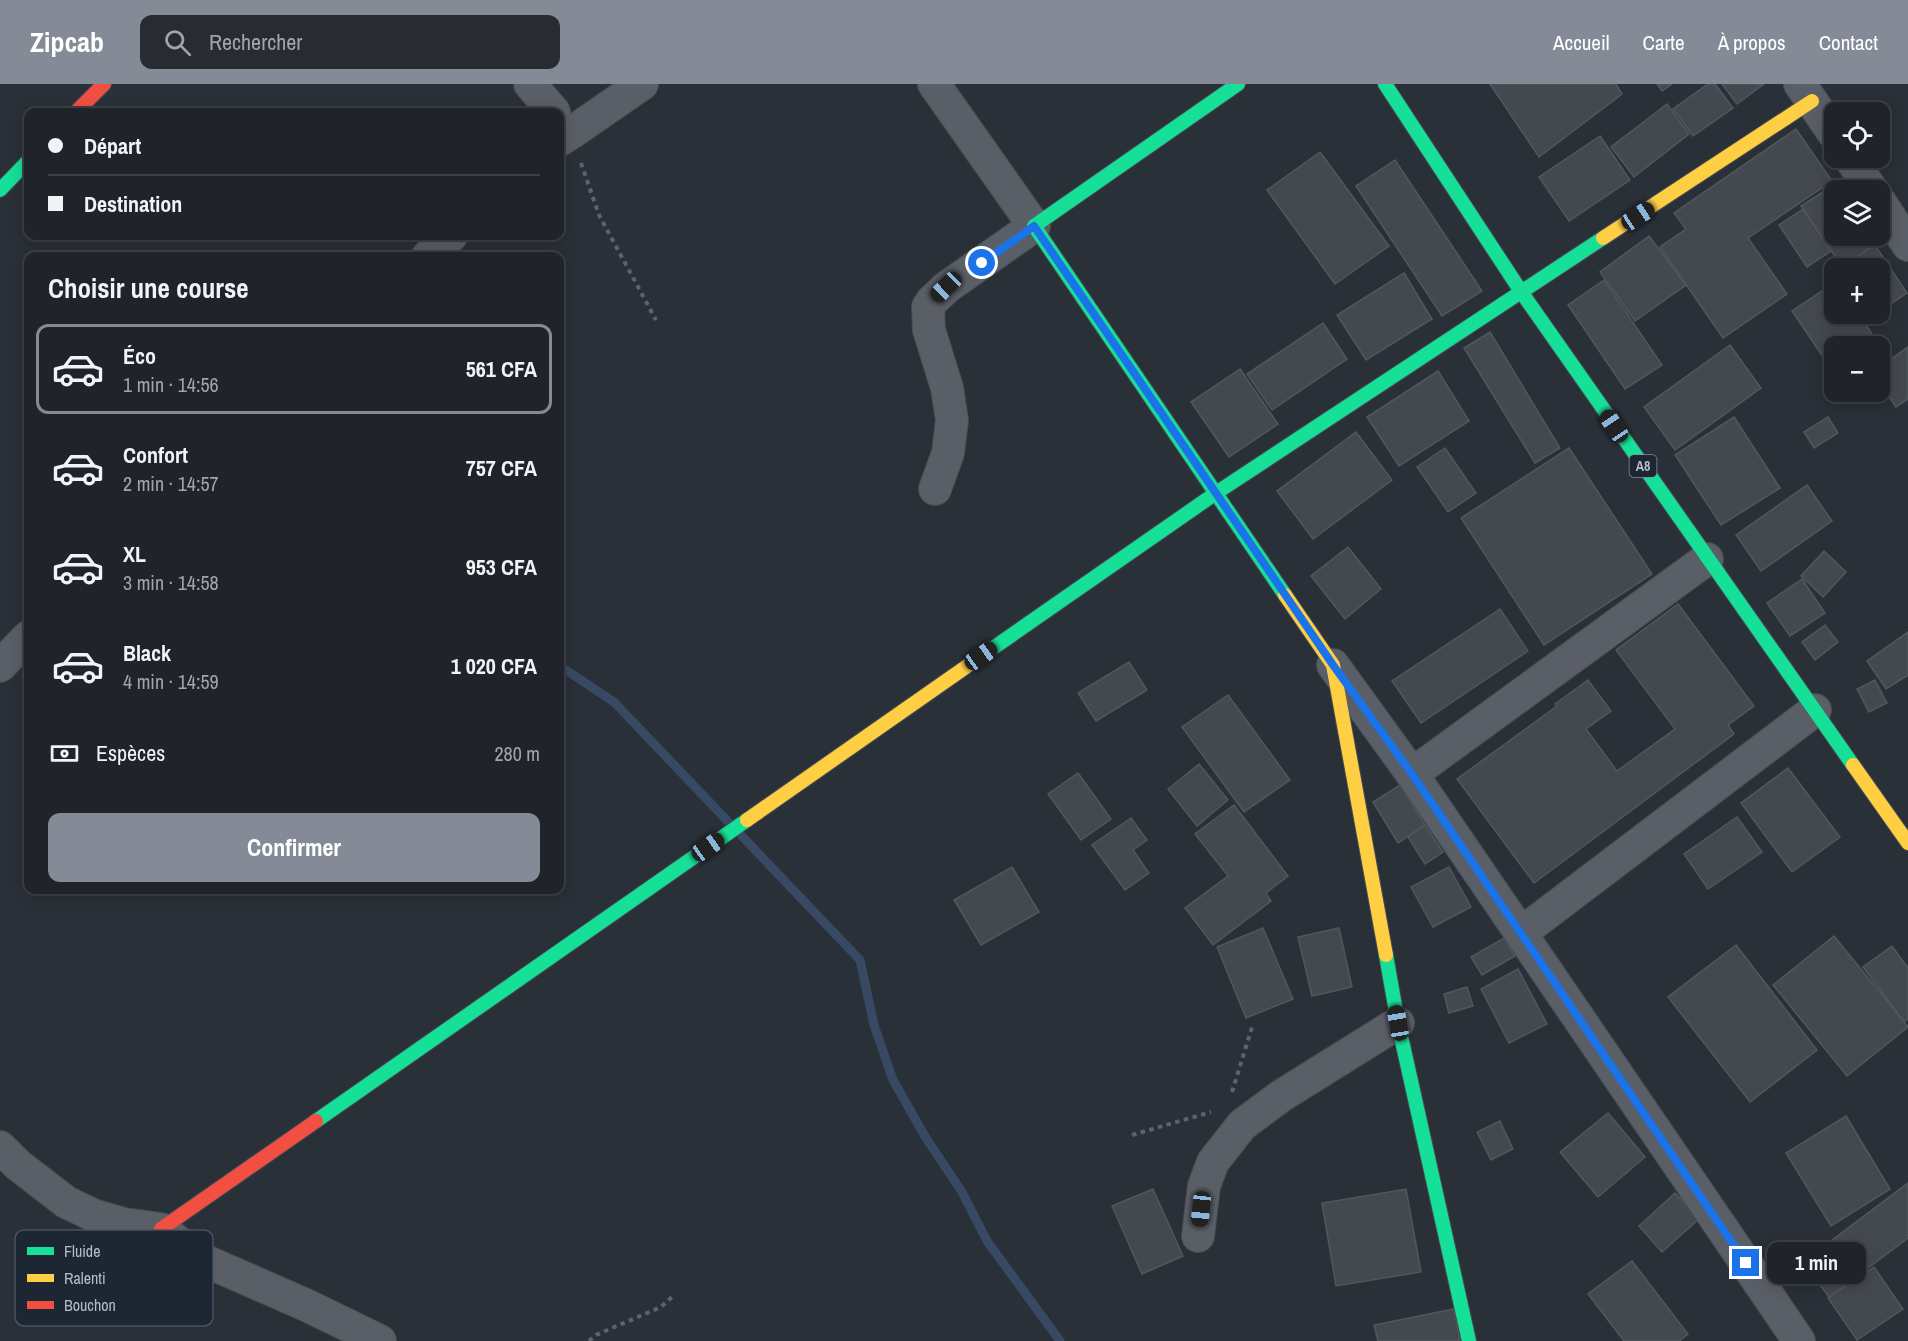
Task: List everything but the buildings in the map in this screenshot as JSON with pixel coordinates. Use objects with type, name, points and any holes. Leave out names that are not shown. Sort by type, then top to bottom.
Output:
[{"type":"street","points":[[80,108],[104,84]]},
{"type":"street","points":[[530,84],[548,108]]},
{"type":"street","points":[[564,124],[642,84]]},
{"type":"street","points":[[934,84],[1034,226],[1333,665],[1412,774],[1799,1341]]},
{"type":"street","points":[[935,489],[948,453],[952,420],[947,388],[929,330],[928,307],[932,301],[946,287],[1238,84]]},
{"type":"street","name":"A8","points":[[1385,84],[1522,293],[1908,843]]},
{"type":"street","points":[[0,1147],[66,1202],[93,1215],[124,1224],[161,1229],[1216,493],[1522,293],[1806,93],[1824,119]]},
{"type":"street","points":[[0,190],[24,165]]},
{"type":"street","points":[[1890,217],[1908,245]]},
{"type":"street","points":[[433,252],[447,240]]},
{"type":"street","points":[[1412,774],[1707,559]]},
{"type":"street","points":[[0,666],[24,642]]},
{"type":"street","points":[[1333,665],[1398,1023],[1469,1341]]},
{"type":"street","points":[[1521,933],[1815,710]]},
{"type":"street","points":[[1198,1236],[1204,1186],[1213,1162],[1242,1125],[1281,1096],[1398,1023]]},
{"type":"street","points":[[213,1264],[306,1305],[380,1341]]},
{"type":"path","points":[[564,133],[599,214],[656,320]]},
{"type":"path","points":[[1230,1101],[1253,1024]]},
{"type":"path","points":[[1132,1135],[1214,1112]]},
{"type":"path","points":[[589,1341],[596,1335],[661,1307],[673,1296]]},
{"type":"waterway","points":[[564,669],[614,702],[860,960],[874,1025],[893,1080],[926,1138],[962,1192],[987,1241],[1060,1341]]},
{"type":"traffic: fast","points":[[1238,84],[1034,226],[1285,595]]},
{"type":"traffic: fast","points":[[1385,84],[1522,293],[1853,765]]},
{"type":"traffic: fast","points":[[0,190],[24,165]]},
{"type":"traffic: fast","points":[[973,662],[1216,493],[1603,238]]},
{"type":"traffic: fast","points":[[316,1121],[747,820]]},
{"type":"traffic: fast","points":[[1386,955],[1398,1023],[1469,1341]]},
{"type":"traffic: slow","points":[[1603,238],[1812,101]]},
{"type":"traffic: slow","points":[[1285,595],[1333,665],[1386,955]]},
{"type":"traffic: slow","points":[[747,820],[973,662]]},
{"type":"traffic: slow","points":[[1853,765],[1908,843]]},
{"type":"traffic: jam","points":[[80,108],[104,84]]},
{"type":"traffic: jam","points":[[161,1229],[316,1121]]},
{"type":"route","points":[[982,263],[1034,226],[1333,665],[1412,774],[1746,1263]]}]
